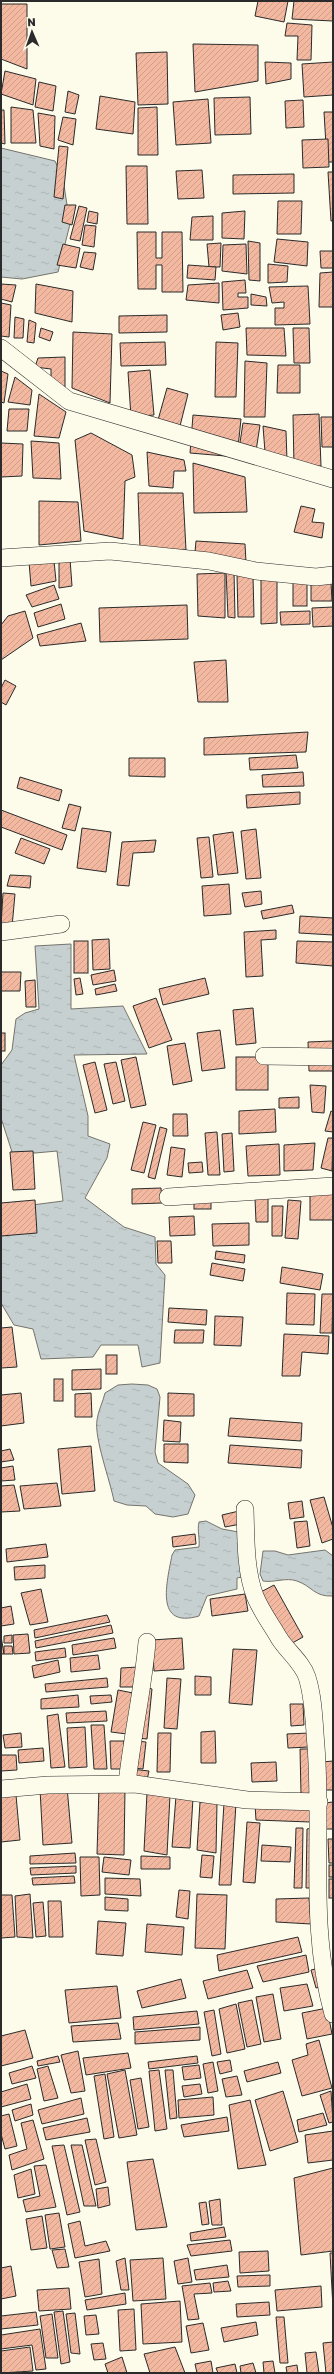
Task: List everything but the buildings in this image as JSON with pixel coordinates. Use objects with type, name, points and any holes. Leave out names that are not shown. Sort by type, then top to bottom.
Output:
[{"type":"street","points":[[1,348],[69,401],[333,479]]},
{"type":"street","points":[[1,558],[110,551],[209,561],[256,571],[316,577],[333,575]]},
{"type":"street","points":[[1,932],[61,924]]},
{"type":"street","points":[[264,1056],[333,1057]]},
{"type":"street","points":[[168,1197],[333,1186]]},
{"type":"street","points":[[245,1509],[249,1570],[255,1595],[284,1646],[299,1663],[307,1677],[313,1711],[319,1802],[325,1836],[317,1897],[322,1962],[333,2014]]},
{"type":"street","points":[[127,1784],[131,1744],[144,1676],[147,1642]]},
{"type":"street","points":[[1,1790],[48,1785],[127,1784],[247,1800],[319,1802]]},
{"type":"water","points":[[1,148],[55,161],[63,179],[70,224],[58,272],[22,279],[1,277]]},
{"type":"water","points":[[71,944],[71,1009],[123,1006],[147,1054],[74,1055],[88,1116],[88,1136],[110,1144],[107,1158],[85,1198],[124,1227],[155,1237],[156,1264],[165,1275],[160,1363],[142,1367],[138,1345],[101,1345],[93,1357],[41,1359],[33,1329],[14,1325],[1,1303],[1,1209],[63,1201],[57,1151],[13,1155],[1,1118],[1,1065],[12,1050],[16,1019],[25,1013],[39,1009],[35,946]]},
{"type":"water","points":[[118,1385],[148,1385],[157,1389],[160,1397],[155,1452],[158,1463],[188,1484],[195,1495],[188,1514],[173,1517],[155,1514],[146,1506],[127,1505],[114,1501],[98,1437],[98,1413],[105,1393]]},
{"type":"water","points":[[206,1521],[222,1529],[244,1533],[248,1576],[237,1578],[237,1589],[207,1596],[199,1616],[185,1618],[175,1616],[169,1610],[166,1590],[172,1555],[175,1550],[199,1547],[199,1522]]},
{"type":"water","points":[[325,1550],[333,1556],[333,1596],[321,1595],[302,1583],[293,1580],[263,1581],[260,1574],[263,1551],[275,1551],[288,1555]]}]
